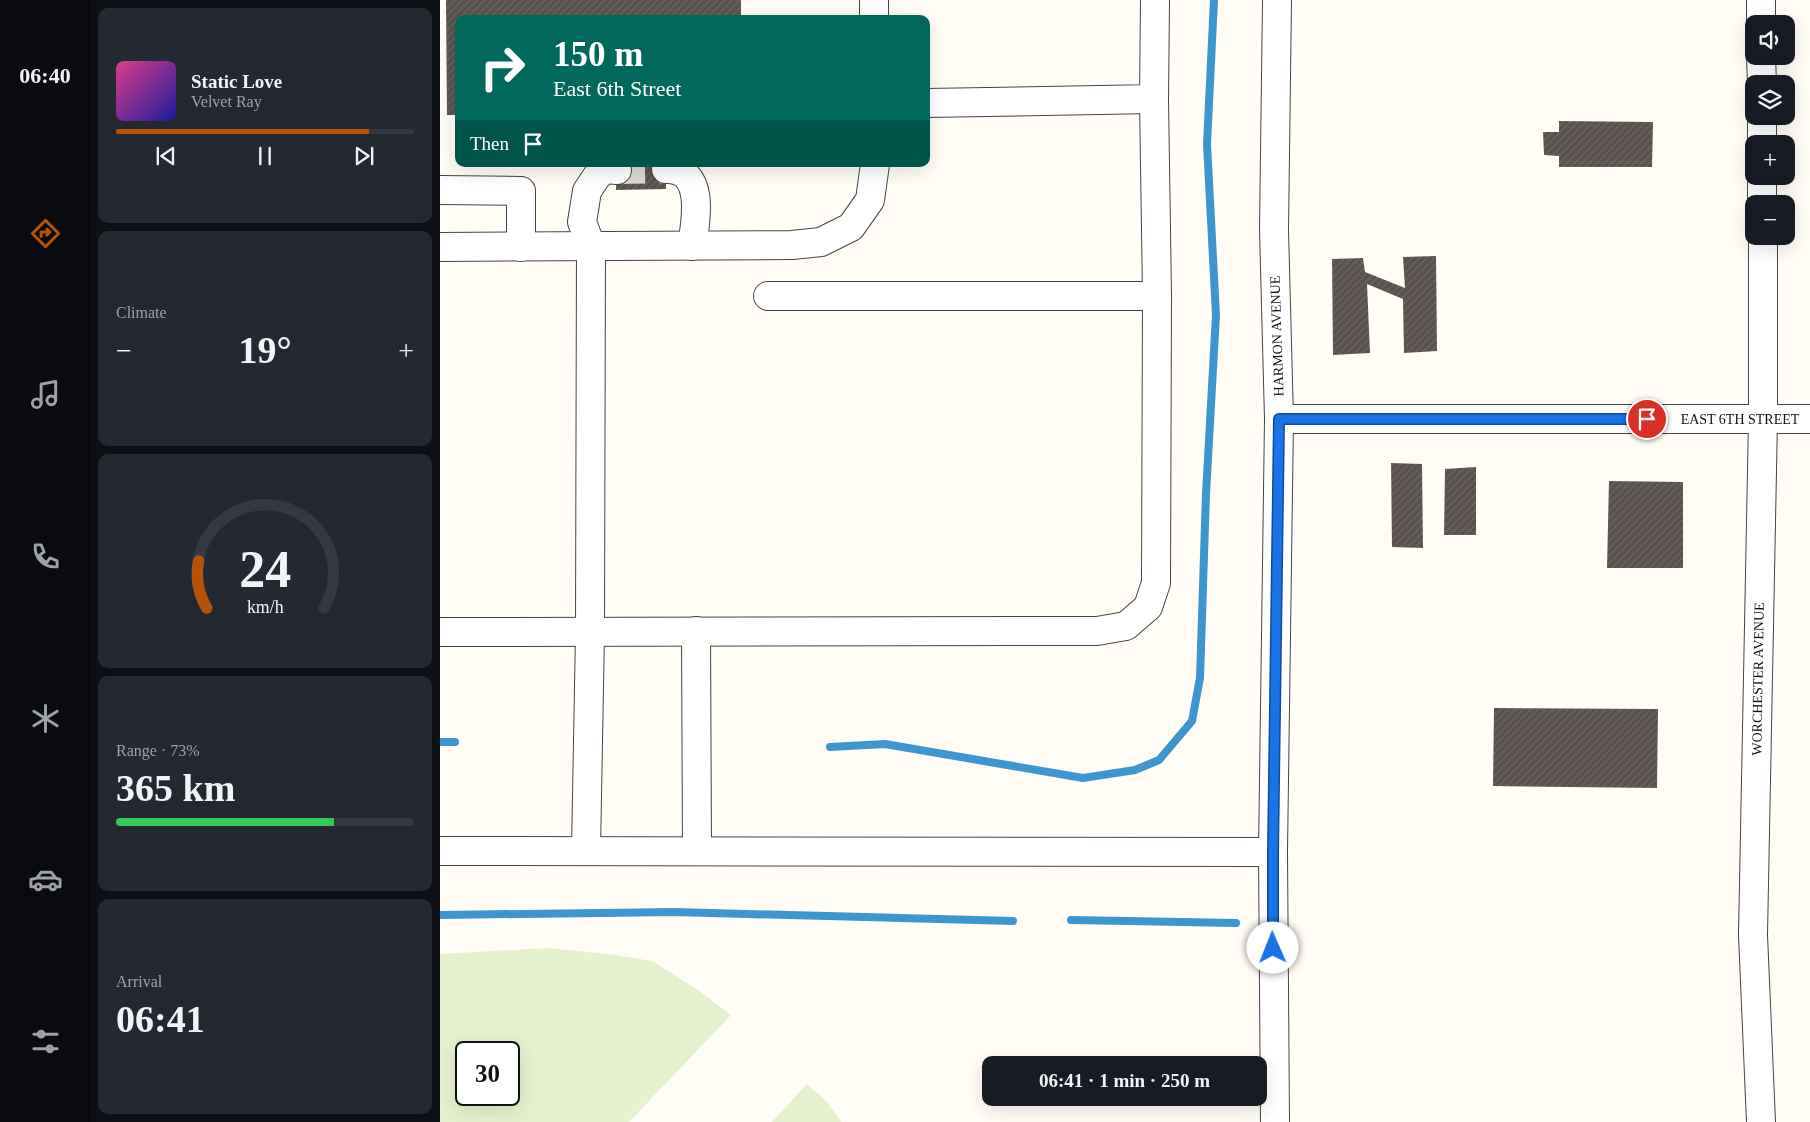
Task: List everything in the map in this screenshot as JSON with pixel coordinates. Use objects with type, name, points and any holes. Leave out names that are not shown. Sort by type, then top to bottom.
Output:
[{"type":"street","points":[[874,0],[874,15]]},
{"type":"street","points":[[440,632],[1097,631],[1126,626],[1148,607],[1156,583],[1155,0]]},
{"type":"street","name":"HARMON AVENUE","points":[[1275,1122],[1273,852],[1279,419],[1274,230],[1277,0]]},
{"type":"street","points":[[1761,0],[1761,15]]},
{"type":"street","points":[[930,103],[1154,99]]},
{"type":"street","points":[[440,248],[792,245],[821,242],[850,227],[870,200],[875,167]]},
{"type":"street","points":[[586,851],[590,632],[591,246],[582,222],[587,192],[597,176],[605,169],[617,170]]},
{"type":"street","points":[[666,169],[674,169],[687,177],[694,190],[698,210],[692,246]]},
{"type":"street","points":[[440,190],[521,191],[521,247]]},
{"type":"street","name":"WORCHESTER AVENUE","points":[[1760,1122],[1753,935],[1763,419],[1762,245]]},
{"type":"street","points":[[768,296],[1157,296]]},
{"type":"street","name":"EAST 6TH STREET","points":[[1279,419],[1810,418]]},
{"type":"street","points":[[696,631],[697,851]]},
{"type":"street","points":[[440,851],[1273,852]]},
{"type":"green space","points":[[546,948],[609,954],[652,961],[698,990],[731,1015],[629,1122],[440,1122],[440,954]]},
{"type":"green space","points":[[807,1084],[827,1102],[841,1122],[772,1122]]},
{"type":"building","points":[[446,0],[741,0],[741,15],[455,15],[455,115],[447,115]]},
{"type":"building","points":[[1559,121],[1653,122],[1652,167],[1559,167],[1559,156],[1544,155],[1543,132],[1559,132]]},
{"type":"building","points":[[617,167],[666,167],[666,189],[616,190]]},
{"type":"building","points":[[1436,256],[1437,351],[1404,353],[1403,299],[1367,284],[1370,353],[1333,355],[1332,259],[1363,258],[1365,272],[1405,288],[1403,257]]},
{"type":"building","points":[[1391,463],[1422,464],[1423,548],[1392,547]]},
{"type":"building","points":[[1476,467],[1476,535],[1444,535],[1445,469]]},
{"type":"building","points":[[1609,481],[1683,482],[1683,568],[1607,568]]},
{"type":"building","points":[[1494,708],[1658,709],[1657,788],[1493,786]]},
{"type":"waterway","points":[[830,747],[885,744],[1083,778],[1135,770],[1159,760],[1192,721],[1200,678],[1206,494],[1216,315],[1207,144],[1214,0]]},
{"type":"waterway","points":[[440,742],[455,742]]},
{"type":"waterway","points":[[440,915],[674,912],[1013,921]]},
{"type":"waterway","points":[[1071,920],[1236,923]]},
{"type":"tunnel","points":[[617,170],[666,169]]},
{"type":"route","points":[[1273,948],[1279,419],[1647,419]]}]
